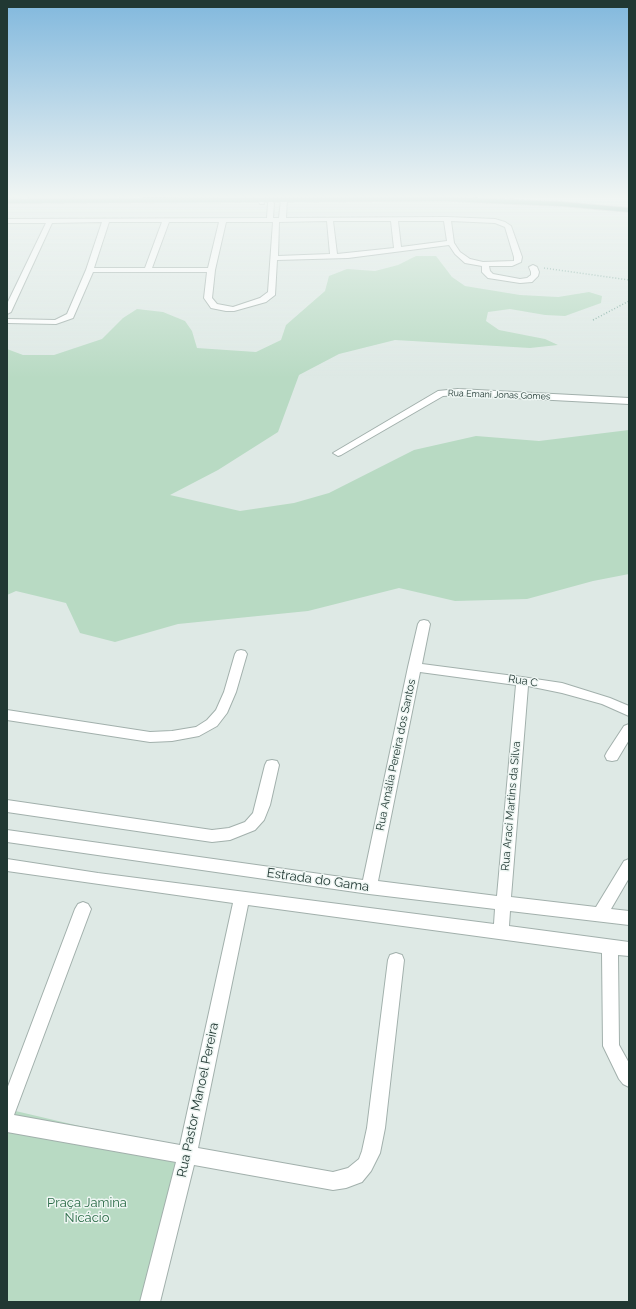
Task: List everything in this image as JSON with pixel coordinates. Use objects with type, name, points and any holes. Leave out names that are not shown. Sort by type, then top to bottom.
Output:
[{"type":"street","points":[[7,312],[33,256]]},
{"type":"street","points":[[7,321],[56,322],[67,319],[73,311],[95,256]]},
{"type":"street","points":[[148,270],[153,256]]},
{"type":"street","points":[[214,256],[211,270],[208,298],[214,306],[234,309],[263,300],[272,293],[275,258],[331,256]]},
{"type":"street","points":[[460,256],[474,263],[512,264],[517,262],[518,256]]},
{"type":"street","points":[[485,264],[486,272],[490,276],[520,281],[529,280],[534,276],[535,272],[533,267]]},
{"type":"street","points":[[90,270],[211,270]]},
{"type":"street","name":"Rua Emani Jonas Gomes","points":[[338,453],[442,393],[458,392],[629,401]]},
{"type":"street","name":"Rua Amália Pereira dos Santos","points":[[369,887],[424,624]]},
{"type":"street","points":[[7,714],[150,737],[172,736],[198,731],[212,723],[221,713],[230,692],[241,654]]},
{"type":"street","name":"Rua C","points":[[414,667],[522,681],[587,694],[629,711]]},
{"type":"street","name":"Rua Araci Martins da Silva","points":[[500,932],[522,681]]},
{"type":"street","points":[[612,756],[629,729]]},
{"type":"street","points":[[7,806],[212,836],[230,834],[250,826],[259,816],[272,765]]},
{"type":"street","name":"Estrada do Gama","points":[[7,836],[369,887],[629,918]]},
{"type":"street","points":[[7,865],[106,880],[629,949]]},
{"type":"street","points":[[600,914],[629,866]]},
{"type":"street","name":"Rua Pastor Manoel Pereira","points":[[150,1302],[187,1156],[242,898]]},
{"type":"street","points":[[7,1112],[83,909]]},
{"type":"street","points":[[610,946],[611,1046],[629,1078]]},
{"type":"street","points":[[7,1123],[333,1181],[346,1179],[356,1174],[365,1165],[371,1153],[377,1121],[396,960]]},
{"type":"path","points":[[533,267],[629,280]]},
{"type":"path","points":[[594,320],[629,301]]},
{"type":"green space","points":[[416,256],[436,256],[452,277],[465,286],[520,295],[558,297],[589,292],[602,296],[601,303],[565,316],[545,315],[510,309],[488,312],[486,321],[499,330],[545,339],[558,345],[530,348],[395,340],[339,354],[299,375],[278,432],[218,470],[170,495],[240,511],[294,503],[329,493],[414,450],[476,436],[539,441],[629,430],[629,574],[593,581],[527,599],[455,601],[399,588],[308,611],[178,624],[115,642],[80,633],[66,603],[16,591],[7,595],[7,349],[23,355],[54,355],[102,339],[123,318],[137,309],[163,312],[185,321],[192,331],[197,348],[256,352],[281,340],[286,325],[325,291],[329,276],[347,269],[375,271],[398,265]]},
{"type":"green space","name":"Praça Jamina Nicácio","points":[[7,1109],[186,1151],[146,1302],[7,1302]]}]
